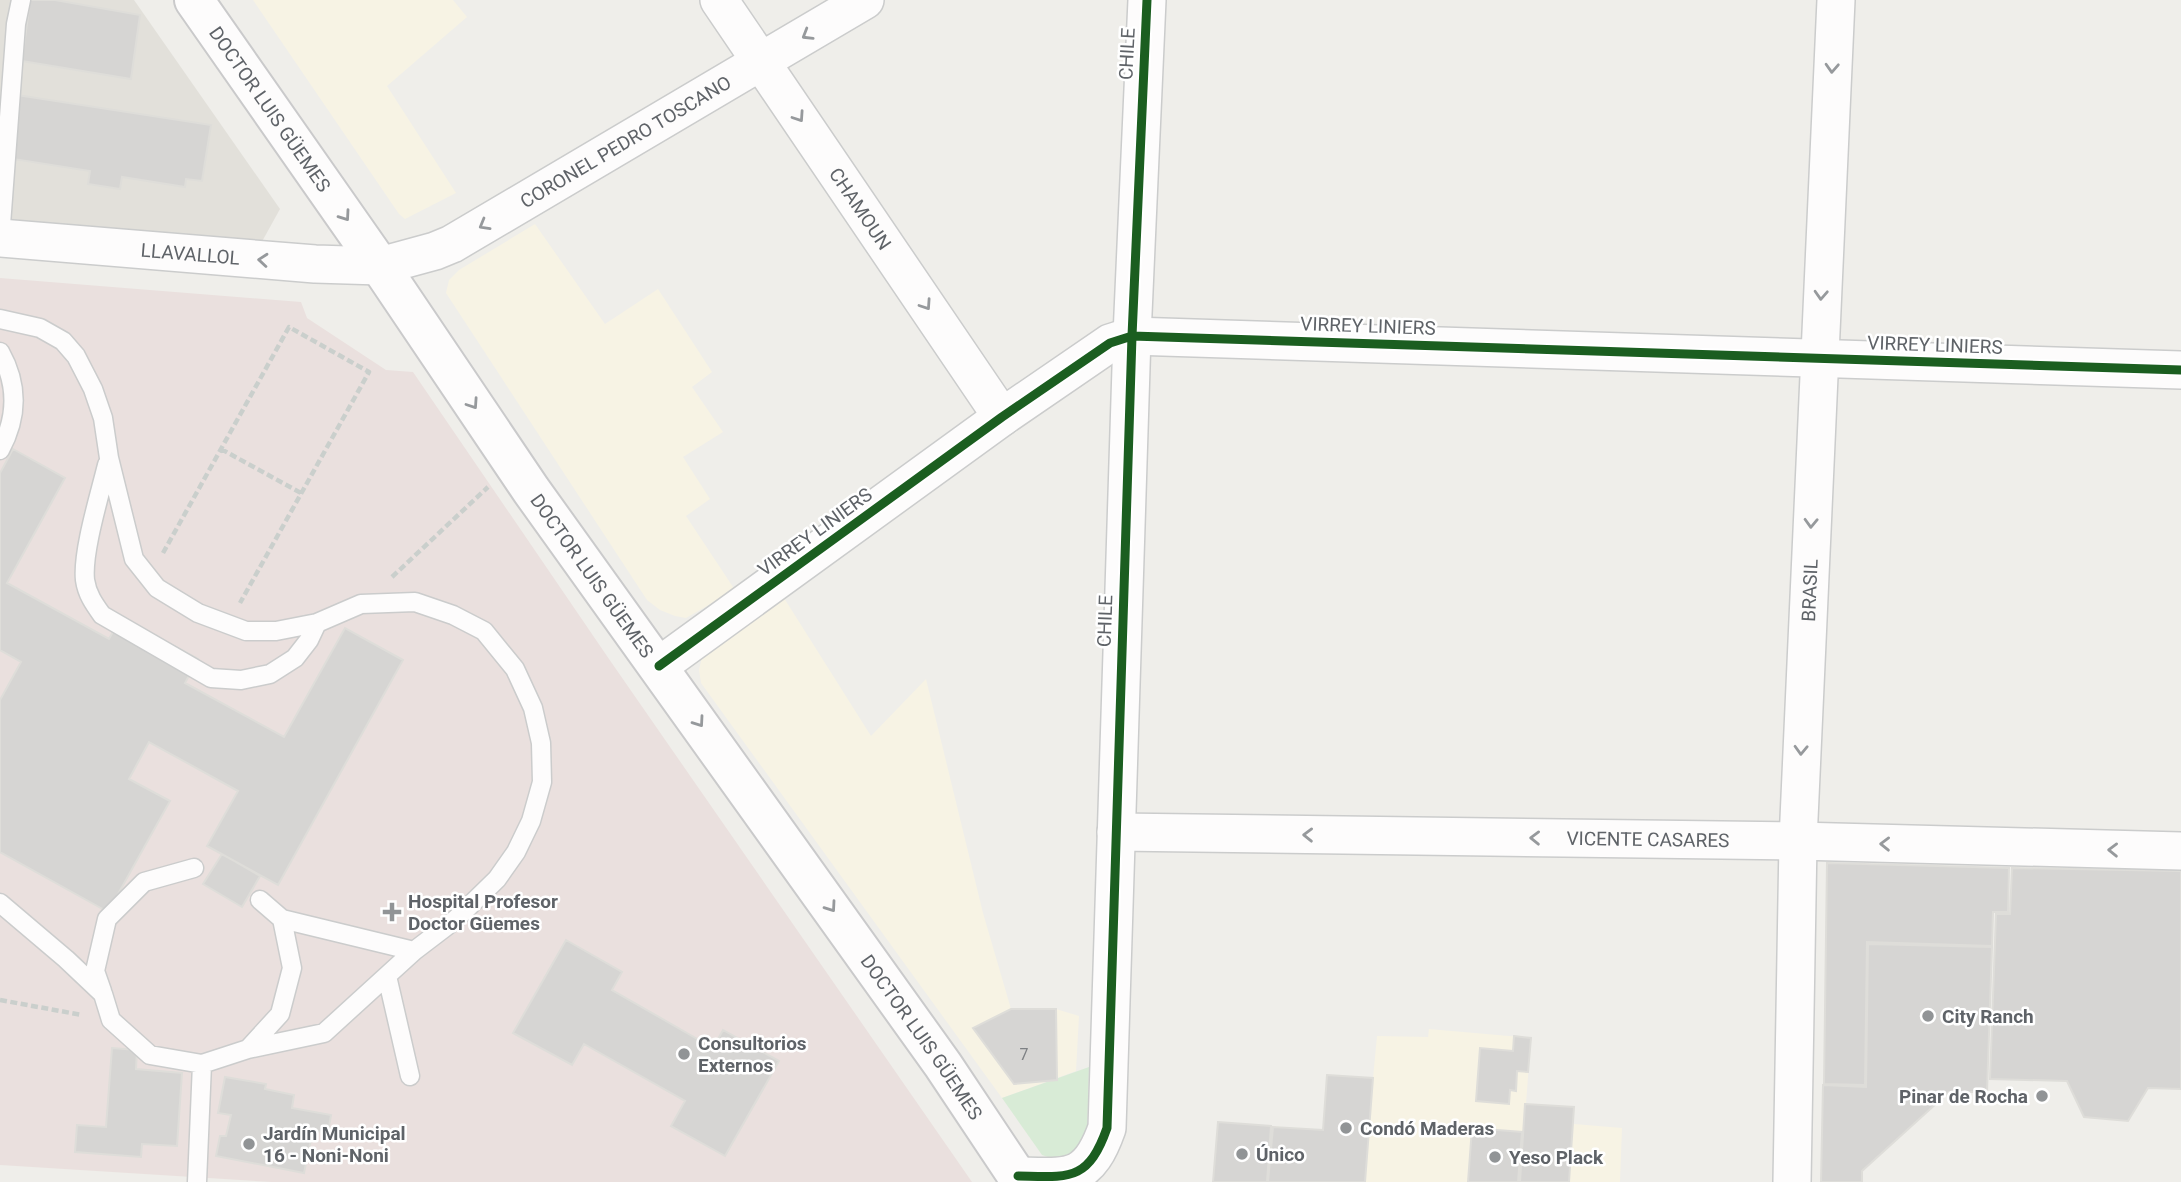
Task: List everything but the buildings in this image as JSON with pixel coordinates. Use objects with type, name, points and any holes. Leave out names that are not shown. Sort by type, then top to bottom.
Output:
[{"type":"main road","name":"DOCTOR LUIS GÜEMES","points":[[194,0],[380,266],[531,490],[943,1065],[1020,1179]]},
{"type":"street","name":"CHAMOUN","points":[[719,0],[1002,417]]},
{"type":"street","name":"CORONEL PEDRO TOSCANO","points":[[380,266],[452,244],[865,0]]},
{"type":"street","name":"CHILE","points":[[1020,1179],[1059,1177],[1085,1169],[1099,1151],[1107,1128],[1132,336],[1147,0]]},
{"type":"street","name":"BRASIL","points":[[1792,1182],[1797,841],[1836,0]]},
{"type":"street","name":"LLAVALLOL","points":[[0,238],[315,264],[380,266]]},
{"type":"street","name":"VIRREY LINIERS","points":[[659,666],[1002,417],[1110,343],[1132,336],[2181,370]]},
{"type":"street","name":"VICENTE CASARES","points":[[1116,832],[1797,841],[2181,851]]},
{"type":"lane","points":[[0,238],[16,24],[22,0]]},
{"type":"lane","points":[[0,319],[40,328],[63,341],[76,356],[93,389],[103,418],[109,458],[134,559],[157,588],[198,613],[246,631],[276,631],[317,623],[361,604],[415,602],[453,615],[484,631],[515,669],[531,699],[541,743],[542,782],[531,821],[516,852],[497,879],[464,911],[414,951],[324,1033],[248,1049],[202,1065],[150,1055],[111,1020],[95,971],[107,919],[144,882],[194,869]]},
{"type":"lane","points":[[0,352],[9,369],[15,406],[12,424],[0,450]]},
{"type":"lane","points":[[109,458],[86,555],[85,580],[90,598],[102,615],[211,678],[241,680],[270,674],[295,658],[309,640],[317,623]]},
{"type":"lane","points":[[260,900],[282,919],[414,951]]},
{"type":"lane","points":[[0,903],[103,994]]},
{"type":"lane","points":[[248,1049],[280,1014],[292,968],[282,919]]},
{"type":"lane","points":[[387,976],[410,1076]]},
{"type":"lane","points":[[197,1182],[202,1065]]},
{"type":"path","points":[[150,579],[289,327],[335,352],[369,372],[229,625]]},
{"type":"path","points":[[221,449],[301,493]]},
{"type":"path","points":[[361,604],[491,484]]},
{"type":"path","points":[[0,1000],[111,1020]]},
{"type":"shaded area","points":[[0,0],[134,0],[280,209],[254,256],[0,230]]},
{"type":"shaded area","points":[[253,0],[453,0],[467,17],[387,86],[456,193],[405,219],[399,214]]},
{"type":"shaded area","points":[[535,224],[605,324],[658,289],[712,372],[692,387],[723,432],[683,457],[710,499],[686,516],[735,590],[686,618],[660,610],[647,600],[446,293],[449,280],[459,270]]},
{"type":"shaded area","name":"Hospital Profesor Doctor Güemes","points":[[0,278],[301,302],[307,318],[386,370],[413,372],[972,1182],[272,1182],[0,1165]]},
{"type":"shaded area","points":[[784,598],[871,736],[926,679],[983,913],[1011,1009],[1056,1009],[1079,1016],[1076,1071],[1002,1098],[701,683],[699,670],[702,657]]},
{"type":"shaded area","points":[[1429,1029],[1531,1038],[1526,1104],[1574,1107],[1574,1124],[1622,1128],[1620,1182],[1213,1182],[1218,1122],[1323,1130],[1327,1075],[1373,1078],[1377,1036],[1428,1037]]},
{"type":"green space","points":[[1089,1067],[1087,1134],[1083,1149],[1054,1159],[1042,1155],[1002,1098]]},
{"type":"cycle path","points":[[1018,1176],[1051,1177],[1074,1173],[1092,1158],[1107,1128],[1132,336],[1147,0]]},
{"type":"cycle path","points":[[659,666],[1002,417],[1110,343],[1132,336],[2181,370]]},
{"type":"place","name":"Hospital Profesor Doctor Güemes","points":[[392,912]]},
{"type":"place","name":"City Ranch","points":[[1928,1016]]},
{"type":"place","name":"Consultorios Externos","points":[[684,1054]]},
{"type":"place","name":"Pinar de Rocha","points":[[2042,1096]]},
{"type":"place","name":"Condó Maderas","points":[[1346,1128]]},
{"type":"place","name":"Jardín Municipal 16 - Noni-Noni","points":[[249,1144]]},
{"type":"place","name":"Único","points":[[1242,1154]]},
{"type":"place","name":"Yeso Plack","points":[[1495,1157]]}]
